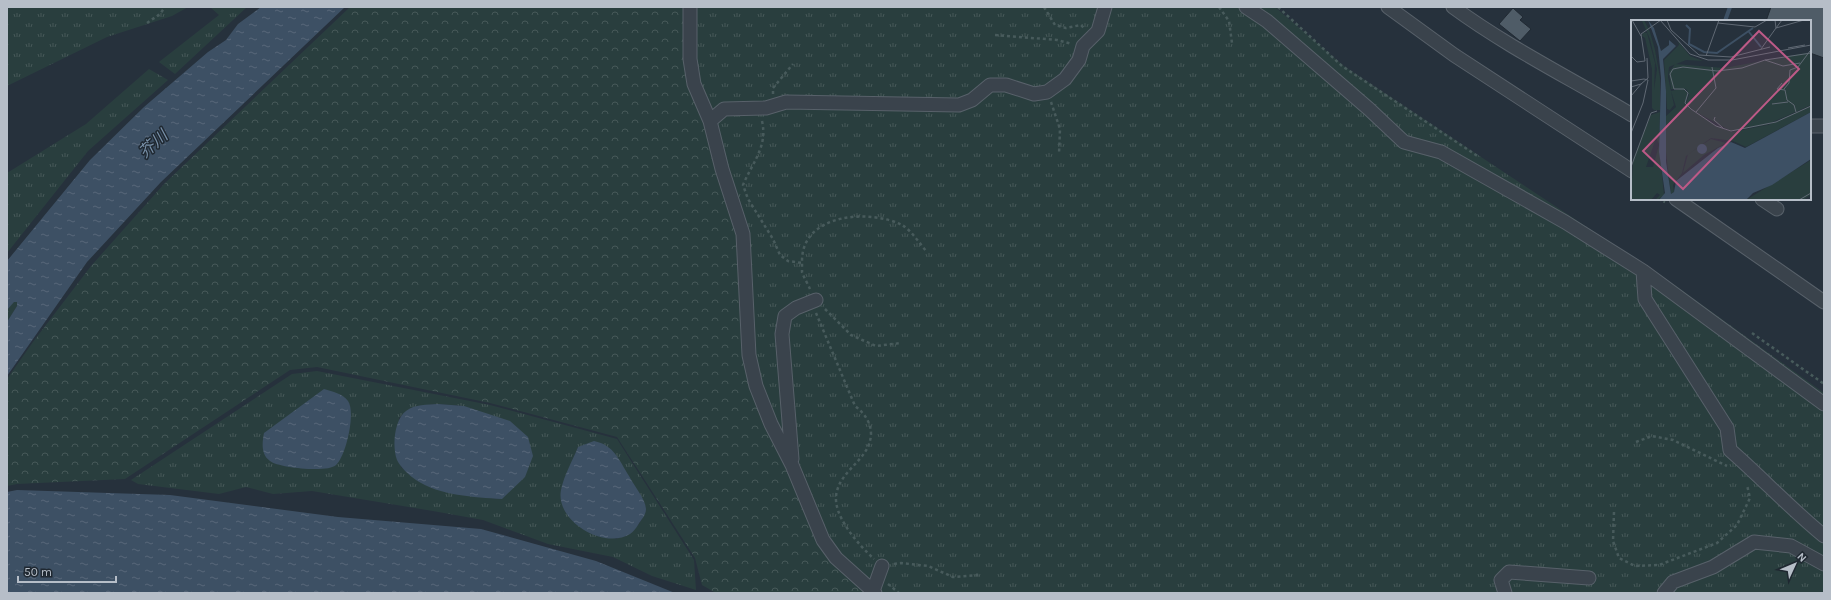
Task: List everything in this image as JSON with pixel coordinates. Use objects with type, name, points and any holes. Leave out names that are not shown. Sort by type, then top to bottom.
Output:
[{"type":"street","points":[[690,7],[690,59],[694,84],[710,121],[722,169],[743,234],[749,355],[756,386],[771,424],[792,465],[823,540],[836,558],[874,592],[882,566]]},
{"type":"street","points":[[710,121],[724,109],[762,108],[786,102],[959,105],[972,100],[990,85],[1006,85],[1034,94],[1047,92],[1065,80],[1079,60],[1083,46],[1098,31],[1105,7]]},
{"type":"street","points":[[1246,7],[1267,21],[1369,109],[1404,142],[1441,152],[1565,222],[1643,271],[1824,404]]},
{"type":"street","points":[[1388,7],[1454,55],[1631,169]]},
{"type":"street","points":[[1453,7],[1530,58],[1567,77],[1631,114]]},
{"type":"street","points":[[1811,126],[1824,126]]},
{"type":"street","points":[[1677,200],[1824,302]]},
{"type":"street","points":[[1764,200],[1777,209]]},
{"type":"street","points":[[1643,271],[1645,299],[1727,428],[1730,450],[1768,483],[1794,511],[1824,536]]},
{"type":"street","points":[[792,465],[782,334],[785,316],[796,308],[814,301]]},
{"type":"street","points":[[1664,593],[1673,582],[1713,567],[1754,542],[1791,546],[1824,564]]},
{"type":"street","points":[[1505,593],[1501,580],[1509,572],[1589,578]]},
{"type":"path","points":[[147,23],[160,14],[165,7]]},
{"type":"path","points":[[1044,7],[1055,25],[1066,28],[1081,25],[1092,37]]},
{"type":"path","points":[[1219,7],[1228,21],[1232,43]]},
{"type":"path","points":[[995,35],[1057,40],[1083,46]]},
{"type":"path","points":[[793,64],[773,88],[773,96],[762,108],[764,130],[759,156],[748,172],[743,185],[748,199],[773,239],[780,255],[788,261],[802,264]]},
{"type":"path","points":[[1047,92],[1060,129],[1059,154]]},
{"type":"path","points":[[927,252],[904,226],[881,217],[858,216],[829,222],[811,235],[803,251],[802,272],[855,406],[864,413],[871,427],[870,444],[845,477],[837,491],[837,507],[846,527],[858,544],[882,566],[901,563],[928,566],[953,577],[979,575]]},
{"type":"path","points":[[814,301],[851,335],[876,346],[901,343]]},
{"type":"path","points":[[1636,442],[1652,436],[1673,440],[1734,469]]},
{"type":"path","points":[[1614,512],[1613,540],[1619,558],[1635,566],[1659,565],[1717,542],[1737,525],[1750,498],[1748,486],[1744,481]]},
{"type":"green space","points":[[7,7],[188,7],[172,16],[107,37],[7,86]]},
{"type":"green space","points":[[210,7],[247,7],[175,74],[159,62],[219,15]]},
{"type":"green space","points":[[350,7],[688,7],[689,62],[739,232],[747,349],[811,516],[870,593],[716,593],[702,585],[695,558],[617,437],[490,403],[317,367],[290,370],[125,479],[17,484],[7,486],[7,379],[33,342],[91,266],[164,184]]},
{"type":"green space","points":[[693,7],[1275,7],[1345,67],[1676,286],[1824,393],[1824,593],[880,593],[827,541],[763,392],[694,67]]},
{"type":"green space","points":[[149,69],[168,80],[88,151],[7,253],[7,173],[86,124]]},
{"type":"green space","points":[[14,301],[17,302],[17,306],[7,322],[7,310]]},
{"type":"green space","points":[[317,371],[490,405],[617,439],[694,560],[696,590],[652,576],[613,557],[548,544],[483,520],[312,491],[273,494],[246,487],[219,494],[138,484],[131,480],[292,374]],"holes":[[[438,404],[464,406],[502,499],[449,492],[425,483],[401,467],[399,418],[403,414],[417,407]],[[578,447],[646,509],[639,524],[627,534],[616,539],[561,490]]]},
{"type":"water","name":"芥川","points":[[261,7],[345,7],[161,182],[87,262],[7,376],[7,322],[17,306],[17,302],[14,302],[7,310],[7,261],[90,160],[144,107],[208,52],[226,40],[238,24]]},
{"type":"water","points":[[324,389],[343,396],[348,401],[350,407],[351,414],[349,434],[340,460],[336,465],[324,469],[303,469],[283,466],[270,461],[265,456],[264,452],[264,433]]},
{"type":"water","points":[[438,404],[464,406],[510,421],[528,437],[533,456],[525,477],[502,499],[446,493],[416,480],[405,471],[399,463],[395,455],[394,441],[397,427],[402,415],[413,407]]},
{"type":"water","points":[[594,441],[606,446],[619,459],[642,496],[645,505],[645,513],[635,529],[630,534],[619,538],[607,538],[584,530],[573,522],[561,501],[562,484],[578,447]]},
{"type":"water","points":[[17,490],[170,495],[338,517],[481,529],[596,561],[675,593],[7,593],[7,492]]},
{"type":"building","points":[[1771,7],[1824,7],[1824,58],[1811,53],[1811,20],[1766,20]]},
{"type":"building","points":[[1513,8],[1523,17],[1520,20],[1531,29],[1520,41],[1499,24]]},
{"type":"waterway","points":[[1725,20],[1730,7]]}]
